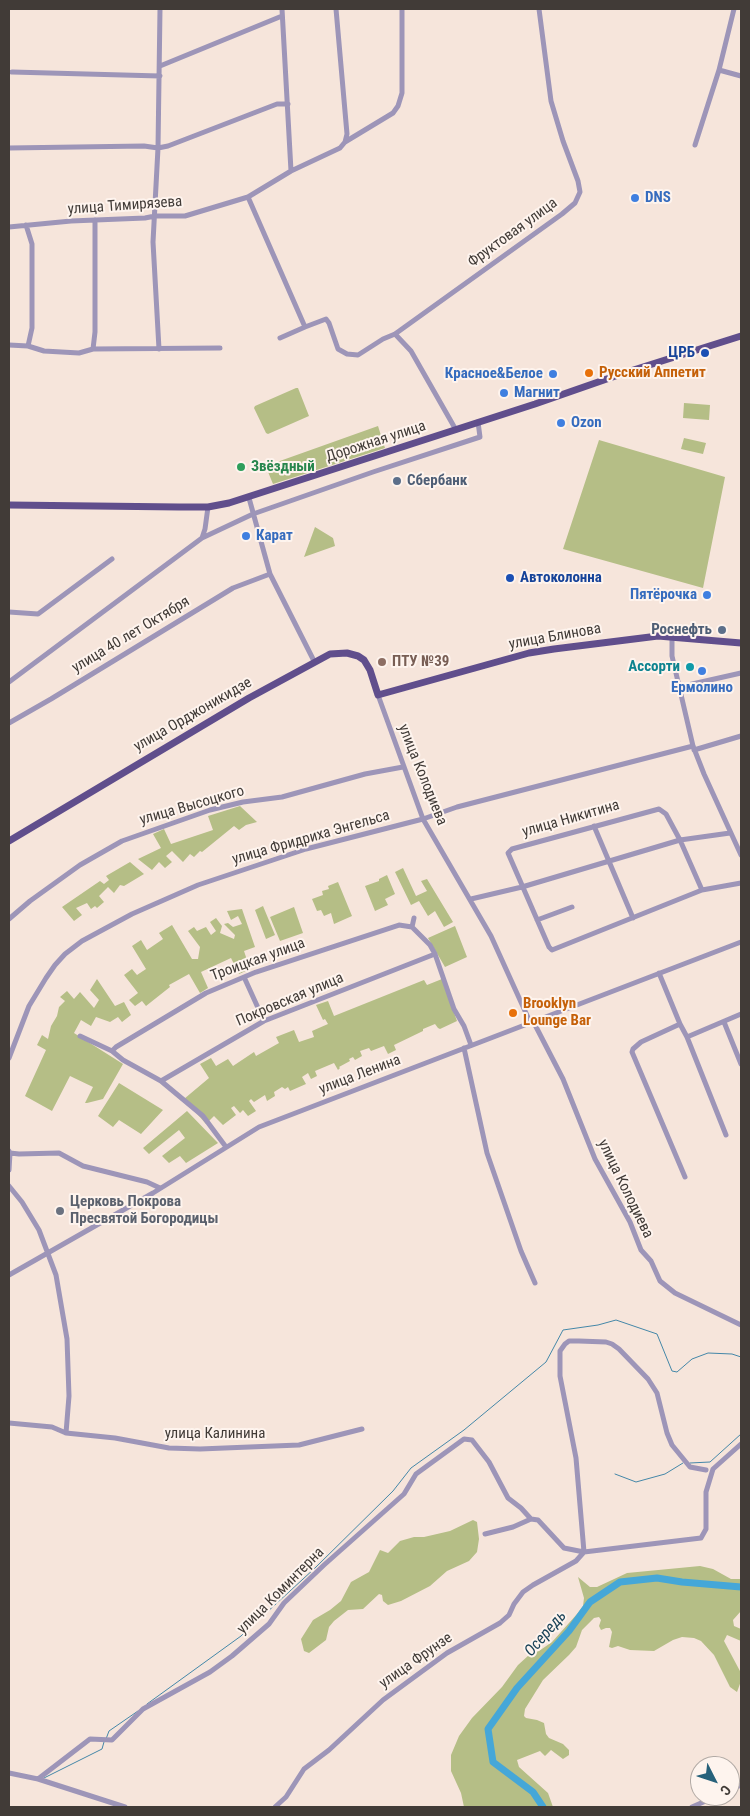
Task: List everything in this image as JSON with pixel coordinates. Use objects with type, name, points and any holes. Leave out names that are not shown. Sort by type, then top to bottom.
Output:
[{"type":"main road","name":"Дорожная улица","points":[[9,505],[208,507],[249,498],[632,370],[741,336]]},
{"type":"main road","name":"улица Блинова","points":[[378,696],[529,653],[640,637],[672,636],[741,643]]},
{"type":"main road","name":"улица Орджоникидзе","points":[[9,841],[152,754],[314,661],[330,654],[339,652],[358,656],[367,665],[378,696]]},
{"type":"street","points":[[159,349],[153,242],[158,148],[160,9]]},
{"type":"street","points":[[282,9],[291,171]]},
{"type":"street","points":[[336,9],[347,134],[345,142]]},
{"type":"street","name":"улица Тимирязева","points":[[9,226],[154,216],[185,216],[248,197],[291,171],[340,148],[345,142],[393,113],[398,106],[402,93],[402,9]]},
{"type":"street","name":"Фруктовая улица","points":[[304,327],[326,319],[338,348],[347,354],[358,355],[383,339],[396,334],[575,203],[580,192],[578,181],[551,101],[539,9]]},
{"type":"street","points":[[695,146],[719,70],[734,9]]},
{"type":"street","points":[[160,66],[282,16]]},
{"type":"street","points":[[719,70],[741,76]]},
{"type":"street","points":[[12,72],[160,76]]},
{"type":"street","points":[[9,148],[144,146],[158,148],[168,146],[277,104],[288,104]]},
{"type":"street","points":[[248,197],[304,327],[280,338]]},
{"type":"street","points":[[93,349],[95,332],[95,220]]},
{"type":"street","points":[[26,225],[32,244],[32,328],[28,346]]},
{"type":"street","points":[[396,334],[411,351],[456,430]]},
{"type":"street","points":[[9,345],[28,346],[44,351],[79,353],[93,349],[220,348]]},
{"type":"street","points":[[9,682],[202,538],[253,514],[480,437],[478,422]]},
{"type":"street","points":[[249,498],[270,574],[314,661]]},
{"type":"street","points":[[202,538],[208,507]]},
{"type":"street","points":[[9,612],[38,614],[112,558]]},
{"type":"street","name":"улица 40 лет Октября","points":[[9,723],[233,588],[270,574]]},
{"type":"street","points":[[672,636],[672,656],[693,748],[730,833],[739,845],[741,854]]},
{"type":"street","points":[[678,687],[741,673]]},
{"type":"street","name":"улица Колодиева","points":[[378,696],[423,819],[471,899],[494,942],[531,1022],[563,1079],[595,1159],[630,1222],[641,1250],[650,1261],[660,1281],[675,1293],[741,1324]]},
{"type":"street","name":"улица Фридриха Энгельса","points":[[9,1058],[29,1006],[46,978],[65,954],[82,941],[132,914],[198,885],[306,849],[423,819],[457,807],[741,736]]},
{"type":"street","name":"улица Высоцкого","points":[[9,919],[30,900],[80,865],[122,840],[210,810],[243,802],[282,797],[365,774],[403,767]]},
{"type":"street","name":"улица Никитина","points":[[633,918],[554,950],[550,949],[508,855],[509,850],[659,809],[666,814],[680,840],[702,890]]},
{"type":"street","points":[[594,826],[633,918],[702,890],[741,883]]},
{"type":"street","points":[[471,899],[609,862],[680,840],[730,833]]},
{"type":"street","points":[[537,920],[572,907]]},
{"type":"street","points":[[414,918],[412,927],[430,945],[435,954],[454,1009],[464,1026],[471,1045]]},
{"type":"street","name":"Троицкая улица","points":[[112,1051],[206,993],[244,977],[399,925],[412,927]]},
{"type":"street","name":"улица Ленина","points":[[9,1275],[268,1124],[741,942]]},
{"type":"street","name":"Покровская улица","points":[[161,1080],[264,1020],[435,954]]},
{"type":"street","points":[[659,973],[726,1135]]},
{"type":"street","points":[[244,977],[264,1020]]},
{"type":"street","points":[[687,1037],[741,1014]]},
{"type":"street","points":[[724,1022],[741,1064]]},
{"type":"street","points":[[680,1024],[642,1042],[632,1052],[685,1177]]},
{"type":"street","points":[[80,1036],[112,1051],[124,1060],[161,1080],[203,1116],[226,1147]]},
{"type":"street","points":[[464,1048],[487,1153],[521,1251],[535,1283]]},
{"type":"street","points":[[9,1170],[10,1152],[19,1154],[58,1153],[83,1166],[147,1182],[160,1188]]},
{"type":"street","points":[[9,1186],[22,1202],[39,1230],[56,1275],[67,1339],[69,1396],[66,1433]]},
{"type":"street","points":[[584,1552],[576,1458],[560,1376],[560,1351],[565,1344],[570,1341],[606,1342],[619,1349],[648,1379],[657,1393],[672,1445],[690,1467],[706,1470]]},
{"type":"street","name":"улица Калинина","points":[[9,1423],[52,1428],[66,1433],[114,1438],[169,1448],[200,1449],[299,1445],[362,1429]]},
{"type":"street","name":"улица Коминтерна","points":[[38,1779],[90,1739],[112,1740],[143,1710],[210,1672],[244,1646],[269,1624],[284,1603],[324,1565],[404,1494],[416,1474],[464,1440],[472,1440],[489,1462],[508,1498],[531,1519]]},
{"type":"street","points":[[485,1534],[513,1527],[531,1519],[538,1520],[564,1548],[584,1552],[701,1538],[706,1529],[706,1492],[713,1470],[741,1444]]},
{"type":"street","name":"улица Фрунзе","points":[[275,1807],[286,1797],[304,1769],[329,1750],[383,1700],[447,1654],[500,1622],[509,1615],[523,1592],[576,1561],[584,1552]]},
{"type":"street","points":[[9,1773],[38,1779],[125,1807]]},
{"type":"green space","points":[[298,388],[309,416],[268,434],[266,433],[254,408],[255,406]]},
{"type":"green space","points":[[684,403],[710,405],[709,420],[683,418]]},
{"type":"green space","points":[[378,426],[385,448],[273,484],[266,467],[268,466],[271,473],[280,470],[277,462]]},
{"type":"green space","points":[[684,438],[706,443],[703,454],[681,449]]},
{"type":"green space","points":[[599,440],[725,477],[703,588],[563,549]]},
{"type":"green space","points":[[315,527],[333,538],[335,546],[304,557]]},
{"type":"green space","points":[[240,806],[257,822],[246,825],[239,830],[234,826],[194,857],[190,854],[183,862],[172,851],[166,856],[172,862],[165,868],[159,862],[152,870],[138,859],[161,848],[153,834],[164,829],[171,844],[213,830],[208,816]]},
{"type":"green space","points":[[130,862],[144,874],[124,886],[120,885],[114,893],[108,887],[99,896],[104,902],[97,908],[95,906],[91,909],[87,903],[76,908],[82,915],[74,921],[62,907],[100,881],[104,884],[109,880],[106,876]]},
{"type":"green space","points":[[403,868],[416,896],[427,891],[421,881],[427,879],[453,922],[444,927],[435,911],[428,916],[419,901],[411,905],[395,872]]},
{"type":"green space","points":[[387,875],[395,894],[385,899],[388,905],[375,911],[365,886],[379,881],[379,879]]},
{"type":"green space","points":[[338,882],[352,916],[334,924],[331,913],[324,916],[321,910],[317,911],[312,899],[323,895],[322,891],[329,889],[328,886]]},
{"type":"green space","points":[[263,906],[275,935],[266,939],[255,910]]},
{"type":"green space","points":[[294,907],[303,933],[280,941],[270,917]]},
{"type":"green space","points":[[242,909],[255,947],[244,951],[250,969],[239,974],[231,958],[201,972],[208,988],[200,993],[189,974],[169,985],[170,987],[146,1006],[142,1001],[135,1006],[129,1000],[138,993],[124,975],[132,969],[137,975],[146,969],[132,946],[141,940],[147,950],[163,939],[159,933],[172,925],[192,959],[198,959],[200,947],[188,931],[194,927],[197,931],[206,927],[211,935],[216,931],[210,922],[216,918],[222,926],[220,933],[234,939],[235,935],[224,924],[228,923],[233,927],[242,924],[238,916],[231,920],[227,911]]},
{"type":"green space","points":[[455,926],[467,957],[445,967],[428,938]]},
{"type":"green space","points":[[97,979],[115,1006],[124,1002],[131,1015],[122,1022],[118,1017],[110,1022],[96,1017],[91,1026],[81,1020],[74,1033],[123,1064],[103,1099],[87,1103],[85,1103],[93,1087],[70,1076],[52,1111],[25,1096],[46,1050],[37,1045],[42,1035],[48,1039],[59,1007],[65,1001],[60,997],[67,991],[74,999],[80,992],[94,1008],[99,1000],[90,990]]},
{"type":"green space","points":[[442,979],[457,1021],[440,1029],[435,1024],[423,1029],[423,1031],[394,1045],[396,1050],[388,1054],[384,1046],[371,1051],[369,1048],[360,1051],[362,1056],[355,1060],[353,1057],[349,1059],[350,1061],[339,1067],[338,1070],[334,1063],[315,1071],[317,1076],[311,1079],[308,1073],[302,1077],[306,1084],[290,1091],[288,1087],[285,1089],[282,1087],[274,1092],[275,1096],[267,1101],[265,1095],[254,1102],[251,1099],[249,1101],[256,1111],[248,1116],[243,1110],[240,1113],[234,1106],[231,1108],[236,1115],[223,1125],[214,1116],[206,1124],[184,1099],[209,1078],[200,1064],[211,1058],[216,1066],[228,1059],[233,1066],[254,1052],[256,1056],[279,1043],[276,1037],[294,1030],[299,1042],[314,1037],[312,1031],[328,1024],[325,1019],[323,1020],[316,1005],[328,1001],[334,1016],[424,980],[427,985]]},
{"type":"green space","points":[[119,1083],[163,1110],[141,1134],[119,1120],[113,1127],[98,1116]]},
{"type":"green space","points":[[187,1111],[218,1143],[186,1163],[180,1156],[169,1163],[162,1156],[185,1138],[179,1130],[149,1154],[143,1148]]},
{"type":"green space","points":[[473,1520],[477,1522],[479,1539],[477,1552],[469,1561],[447,1571],[430,1586],[401,1601],[388,1605],[383,1601],[382,1595],[379,1594],[363,1609],[348,1610],[329,1627],[326,1640],[309,1653],[304,1651],[301,1639],[313,1620],[341,1601],[351,1582],[369,1572],[380,1550],[388,1553],[400,1541],[450,1531]]},
{"type":"green space","points":[[700,1566],[713,1569],[731,1579],[741,1579],[741,1611],[733,1620],[734,1626],[741,1629],[741,1641],[727,1635],[724,1641],[741,1673],[741,1681],[737,1692],[730,1687],[714,1655],[701,1641],[682,1637],[654,1651],[630,1650],[618,1646],[612,1648],[609,1647],[612,1632],[610,1628],[601,1630],[599,1626],[601,1620],[599,1617],[594,1618],[582,1630],[576,1647],[543,1680],[525,1709],[524,1716],[526,1718],[544,1723],[546,1734],[549,1738],[563,1744],[569,1750],[569,1755],[563,1759],[551,1750],[545,1756],[540,1751],[517,1760],[519,1767],[548,1793],[553,1807],[464,1807],[461,1793],[451,1771],[451,1755],[459,1736],[472,1718],[502,1687],[518,1665],[529,1655],[552,1642],[583,1606],[584,1598],[578,1577],[590,1587],[597,1587],[627,1573]]},
{"type":"waterway","points":[[147,1704],[241,1636],[315,1568],[393,1491],[411,1468],[464,1430],[546,1362],[563,1330],[598,1325],[616,1320],[657,1334],[672,1371],[677,1372],[692,1359],[708,1353],[732,1354],[741,1357]]},
{"type":"waterway","points":[[690,1463],[710,1462],[741,1434]]},
{"type":"waterway","points":[[615,1474],[636,1482],[665,1474],[683,1463]]},
{"type":"waterway","name":"Осередь","points":[[543,1807],[533,1792],[493,1762],[488,1729],[517,1688],[569,1631],[590,1602],[620,1582],[657,1578],[741,1587]]},
{"type":"waterway","points":[[106,1739],[109,1731],[138,1711]]},
{"type":"waterway","points":[[44,1778],[102,1749],[104,1742]]},
{"type":"place","name":"DNS","points":[[635,198]]},
{"type":"place","name":"ЦРБ","points":[[705,353]]},
{"type":"place","name":"Русский Аппетит","points":[[589,373]]},
{"type":"place","name":"Красное&Белое","points":[[553,374]]},
{"type":"place","name":"Магнит","points":[[504,393]]},
{"type":"place","name":"Ozon","points":[[561,423]]},
{"type":"place","name":"Звёздный","points":[[241,467]]},
{"type":"place","name":"Сбербанк","points":[[397,481]]},
{"type":"place","name":"Карат","points":[[246,536]]},
{"type":"place","name":"Автоколонна","points":[[510,578]]},
{"type":"place","name":"Пятёрочка","points":[[707,595]]},
{"type":"place","name":"Роснефть","points":[[722,630]]},
{"type":"place","name":"ПТУ №39","points":[[382,662]]},
{"type":"place","name":"Ассорти","points":[[690,667]]},
{"type":"place","name":"Ермолино","points":[[702,671]]},
{"type":"place","name":"Brooklyn Lounge Bar","points":[[513,1013]]},
{"type":"place","name":"Церковь Покрова Пресвятой Богородицы","points":[[60,1211]]}]
